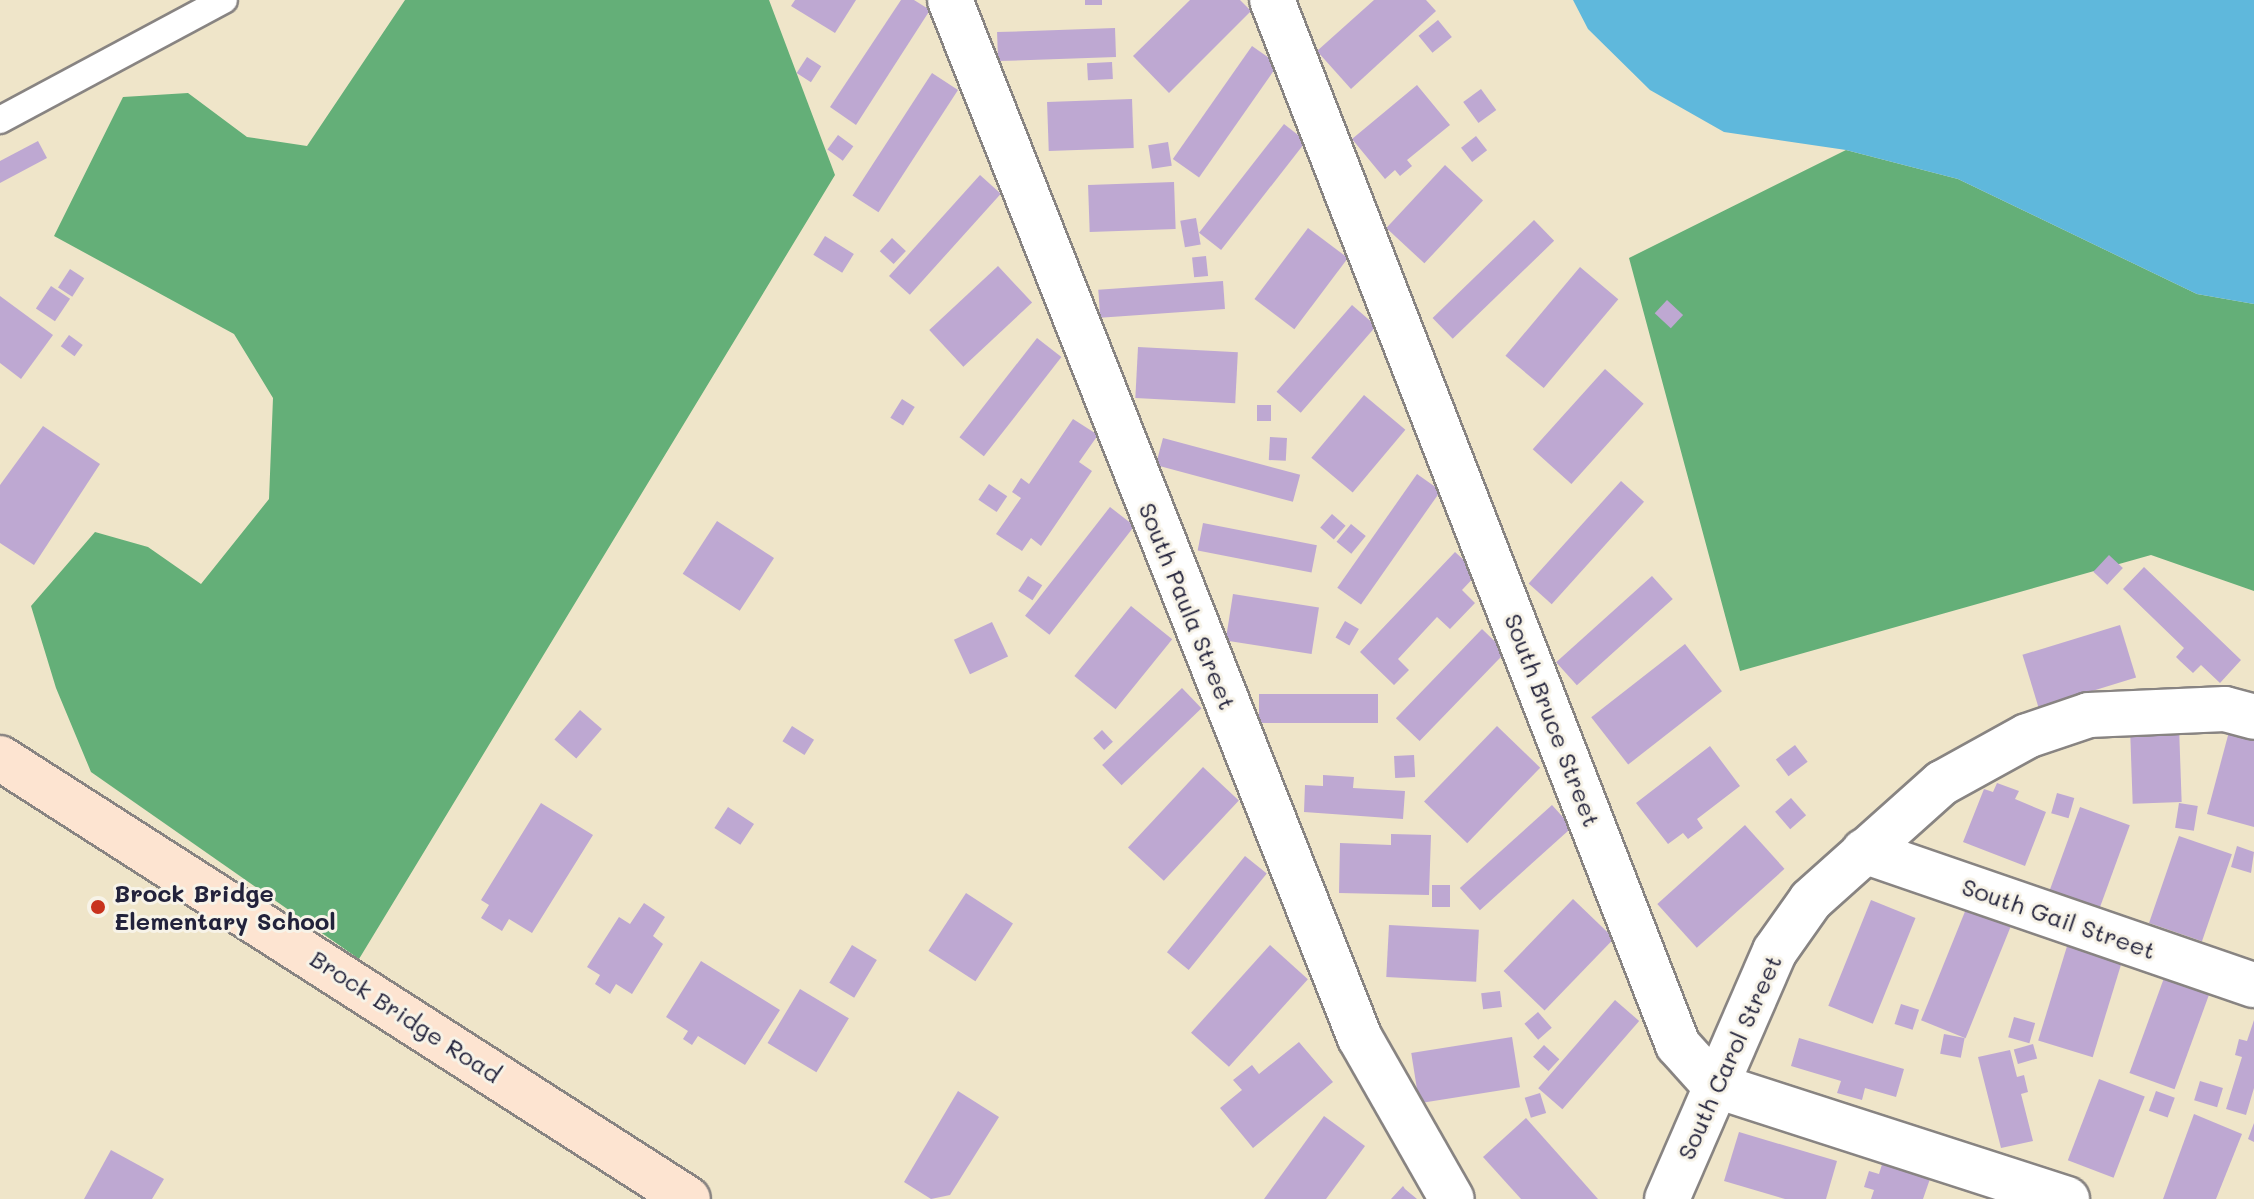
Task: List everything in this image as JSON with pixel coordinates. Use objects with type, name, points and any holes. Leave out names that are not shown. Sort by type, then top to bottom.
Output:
[{"type":"street","name":"South Paula Street","points":[[950,0],[1360,1038],[1452,1199]]},
{"type":"street","name":"South Bruce Street","points":[[1272,0],[1672,1031],[1714,1085]]},
{"type":"street","name":"South Carol Street","points":[[1667,1199],[1714,1085],[1775,951],[1811,900],[1942,783],[2027,736],[2089,715],[2157,708],[2225,709],[2254,717]]},
{"type":"street","name":"Brock Bridge Road","points":[[0,758],[678,1196]]},
{"type":"street","name":"South Gail Street","points":[[1864,851],[2254,985]]},
{"type":"street","points":[[1714,1085],[2067,1199]]},
{"type":"lane","points":[[0,120],[224,0]]},
{"type":"green space","points":[[405,0],[769,0],[835,175],[359,959],[91,772],[56,688],[31,606],[95,532],[148,547],[201,584],[269,499],[273,398],[234,334],[54,236],[123,97],[188,93],[247,137],[307,146]]},
{"type":"green space","points":[[1846,150],[1958,179],[2197,294],[2254,304],[2254,591],[2151,555],[1740,671],[1629,258]]},
{"type":"water","points":[[1573,0],[2254,0],[2254,304],[2197,294],[1958,179],[1846,150],[1724,132],[1650,90],[1588,29]]},
{"type":"building","points":[[795,0],[856,0],[835,33],[791,6]]},
{"type":"building","points":[[901,0],[914,0],[930,10],[856,125],[830,107]]},
{"type":"building","points":[[1085,0],[1102,0],[1102,5],[1085,5]]},
{"type":"building","points":[[1190,0],[1240,0],[1251,11],[1169,93],[1133,56]]},
{"type":"building","points":[[1374,0],[1426,0],[1436,11],[1351,89],[1317,51]]},
{"type":"building","points":[[1438,20],[1452,37],[1432,53],[1419,36]]},
{"type":"building","points":[[1115,28],[1116,57],[998,61],[997,32]]},
{"type":"building","points":[[1252,46],[1278,64],[1199,177],[1173,159]]},
{"type":"building","points":[[807,57],[821,66],[811,82],[797,73]]},
{"type":"building","points":[[1112,62],[1113,79],[1088,80],[1087,63]]},
{"type":"building","points":[[932,73],[958,90],[878,212],[852,195]]},
{"type":"building","points":[[1417,85],[1450,125],[1407,160],[1412,166],[1400,176],[1395,170],[1385,179],[1352,139]]},
{"type":"building","points":[[1481,89],[1496,110],[1478,123],[1463,102]]},
{"type":"building","points":[[1132,99],[1134,148],[1049,151],[1047,102]]},
{"type":"building","points":[[1284,124],[1306,141],[1221,250],[1199,233]]},
{"type":"building","points":[[838,135],[853,146],[843,161],[827,150]]},
{"type":"building","points":[[1476,136],[1487,150],[1472,162],[1461,148]]},
{"type":"building","points":[[38,141],[47,158],[0,183],[0,161]]},
{"type":"building","points":[[1168,142],[1172,166],[1152,169],[1148,145]]},
{"type":"building","points":[[1445,165],[1483,200],[1424,263],[1386,228]]},
{"type":"building","points":[[980,175],[1001,194],[910,295],[889,276]]},
{"type":"building","points":[[1174,182],[1176,229],[1090,232],[1088,185]]},
{"type":"building","points":[[1196,218],[1201,245],[1185,247],[1180,221]]},
{"type":"building","points":[[1534,220],[1554,241],[1453,339],[1433,318]]},
{"type":"building","points":[[1308,228],[1348,258],[1294,329],[1254,299]]},
{"type":"building","points":[[825,236],[854,254],[842,273],[813,255]]},
{"type":"building","points":[[892,238],[906,251],[894,264],[880,251]]},
{"type":"building","points":[[1206,256],[1208,276],[1194,277],[1192,257]]},
{"type":"building","points":[[998,266],[1032,303],[963,367],[929,330]]},
{"type":"building","points":[[1580,267],[1618,299],[1544,388],[1505,356]]},
{"type":"building","points":[[70,269],[84,278],[72,297],[58,287]]},
{"type":"building","points":[[1223,281],[1225,309],[1100,318],[1098,290]]},
{"type":"building","points":[[51,286],[70,299],[55,321],[36,308]]},
{"type":"building","points":[[0,296],[53,335],[21,379],[0,363]]},
{"type":"building","points":[[1667,300],[1683,315],[1671,328],[1655,313]]},
{"type":"building","points":[[1352,305],[1376,326],[1301,413],[1277,392]]},
{"type":"building","points":[[69,335],[83,345],[75,356],[61,346]]},
{"type":"building","points":[[1037,338],[1061,357],[984,456],[959,437]]},
{"type":"building","points":[[1138,347],[1238,352],[1235,403],[1135,398]]},
{"type":"building","points":[[1605,369],[1644,404],[1571,484],[1533,449]]},
{"type":"building","points":[[1364,395],[1405,430],[1353,493],[1311,458]]},
{"type":"building","points":[[902,399],[915,407],[903,426],[890,418]]},
{"type":"building","points":[[1257,405],[1271,405],[1271,421],[1257,421]]},
{"type":"building","points":[[1073,419],[1098,435],[1079,462],[1092,471],[1041,546],[1031,538],[1022,551],[996,534],[1021,498],[1012,492],[1021,478],[1029,484]]},
{"type":"building","points":[[43,426],[100,464],[34,565],[0,543],[0,485]]},
{"type":"building","points":[[1270,437],[1287,438],[1286,461],[1269,460]]},
{"type":"building","points":[[1163,438],[1300,475],[1293,502],[1156,465]]},
{"type":"building","points":[[1417,474],[1441,491],[1361,604],[1337,588]]},
{"type":"building","points":[[1621,481],[1644,502],[1552,604],[1529,584]]},
{"type":"building","points":[[989,484],[1007,496],[997,512],[978,500]]},
{"type":"building","points":[[1110,507],[1134,526],[1049,635],[1025,616]]},
{"type":"building","points":[[1332,514],[1346,526],[1334,539],[1320,528]]},
{"type":"building","points":[[717,521],[774,558],[740,611],[683,574]]},
{"type":"building","points":[[1203,523],[1317,545],[1312,573],[1198,550]]},
{"type":"building","points":[[1351,524],[1366,536],[1351,554],[1337,542]]},
{"type":"building","points":[[1455,552],[1478,573],[1462,590],[1475,603],[1450,629],[1437,617],[1398,659],[1409,670],[1394,685],[1360,652]]},
{"type":"building","points":[[2109,555],[2123,568],[2107,585],[2093,572]]},
{"type":"building","points":[[2144,567],[2241,660],[2220,683],[2201,665],[2193,673],[2180,661],[2176,657],[2184,648],[2123,589]]},
{"type":"building","points":[[1028,576],[1042,585],[1032,600],[1018,591]]},
{"type":"building","points":[[1652,576],[1673,599],[1577,685],[1556,662]]},
{"type":"building","points":[[1233,594],[1319,608],[1312,654],[1226,640]]},
{"type":"building","points":[[1131,606],[1172,639],[1116,709],[1074,676]]},
{"type":"building","points":[[1345,621],[1359,629],[1349,645],[1336,637]]},
{"type":"building","points":[[992,622],[1008,656],[970,674],[954,640]]},
{"type":"building","points":[[2120,625],[2136,678],[2039,707],[2022,655]]},
{"type":"building","points":[[1482,629],[1506,652],[1420,741],[1396,718]]},
{"type":"building","points":[[1685,644],[1722,691],[1628,765],[1591,717]]},
{"type":"building","points":[[1182,688],[1201,708],[1122,785],[1102,765]]},
{"type":"building","points":[[1259,694],[1378,694],[1378,723],[1259,723]]},
{"type":"building","points":[[580,710],[602,729],[576,758],[554,739]]},
{"type":"building","points":[[792,726],[814,740],[805,755],[782,741]]},
{"type":"building","points":[[1497,726],[1540,768],[1467,843],[1424,802]]},
{"type":"building","points":[[2179,726],[2182,802],[2133,804],[2130,728]]},
{"type":"building","points":[[2230,728],[2254,735],[2254,827],[2207,814]]},
{"type":"building","points":[[1102,730],[1113,742],[1104,750],[1093,738]]},
{"type":"building","points":[[1795,745],[1808,762],[1788,776],[1776,759]]},
{"type":"building","points":[[1710,746],[1740,786],[1697,819],[1703,828],[1688,839],[1683,833],[1668,844],[1636,803]]},
{"type":"building","points":[[1414,755],[1415,777],[1395,778],[1394,756]]},
{"type":"building","points":[[1203,767],[1239,800],[1164,881],[1128,847]]},
{"type":"building","points":[[1323,775],[1354,777],[1353,788],[1405,791],[1403,819],[1304,812],[1305,785],[1323,786]]},
{"type":"building","points":[[1997,783],[2019,791],[2015,799],[2046,812],[2025,866],[1963,842],[1984,789],[1993,792]]},
{"type":"building","points":[[2057,793],[2074,798],[2069,818],[2051,813]]},
{"type":"building","points":[[1791,798],[1806,815],[1790,829],[1775,812]]},
{"type":"building","points":[[541,803],[593,835],[532,933],[509,919],[502,931],[481,918],[489,905],[481,900]]},
{"type":"building","points":[[2179,803],[2198,806],[2194,831],[2175,828]]},
{"type":"building","points":[[1552,805],[1572,827],[1480,910],[1460,888]]},
{"type":"building","points":[[728,807],[754,824],[740,845],[714,828]]},
{"type":"building","points":[[2080,807],[2130,825],[2099,911],[2049,893]]},
{"type":"building","points":[[1745,825],[1784,869],[1697,948],[1657,904]]},
{"type":"building","points":[[1391,834],[1431,835],[1429,895],[1339,893],[1340,843],[1391,845]]},
{"type":"building","points":[[2179,836],[2232,854],[2202,941],[2149,923]]},
{"type":"building","points":[[2237,846],[2254,852],[2251,873],[2231,867]]},
{"type":"building","points":[[1245,856],[1267,874],[1189,970],[1167,952]]},
{"type":"building","points":[[1432,885],[1450,885],[1450,907],[1432,907]]},
{"type":"building","points":[[966,893],[1013,923],[975,981],[928,951]]},
{"type":"building","points":[[1573,899],[1614,939],[1545,1011],[1504,971]]},
{"type":"building","points":[[1871,900],[1916,918],[1873,1024],[1828,1006]]},
{"type":"building","points":[[644,903],[665,917],[653,936],[663,944],[632,994],[616,984],[610,994],[595,984],[600,975],[587,967],[619,917],[630,924]]},
{"type":"building","points":[[1966,909],[2011,927],[1966,1038],[1921,1020]]},
{"type":"building","points":[[1389,925],[1479,930],[1476,982],[1386,977]]},
{"type":"building","points":[[2068,943],[2123,960],[2093,1057],[2038,1041]]},
{"type":"building","points":[[852,945],[877,960],[854,998],[829,983]]},
{"type":"building","points":[[1270,945],[1308,979],[1229,1067],[1191,1033]]},
{"type":"building","points":[[701,961],[780,1010],[745,1065],[698,1036],[692,1045],[683,1039],[688,1031],[666,1017]]},
{"type":"building","points":[[2164,978],[2209,994],[2175,1089],[2129,1073]]},
{"type":"building","points":[[800,989],[849,1018],[816,1072],[768,1043]]},
{"type":"building","points":[[1500,991],[1502,1007],[1483,1009],[1481,993]]},
{"type":"building","points":[[1615,1000],[1639,1021],[1562,1109],[1538,1088]]},
{"type":"building","points":[[1901,1004],[1919,1010],[1913,1030],[1895,1024]]},
{"type":"building","points":[[1538,1012],[1552,1028],[1538,1040],[1524,1024]]},
{"type":"building","points":[[2014,1017],[2035,1023],[2029,1043],[2008,1037]]},
{"type":"building","points":[[2254,1020],[2254,1088],[2246,1115],[2226,1109],[2242,1057],[2235,1055],[2239,1039],[2247,1041]]},
{"type":"building","points":[[1944,1034],[1965,1038],[1961,1058],[1940,1054]]},
{"type":"building","points":[[1512,1037],[1520,1087],[1419,1103],[1411,1053]]},
{"type":"building","points":[[1799,1038],[1904,1069],[1896,1097],[1865,1088],[1862,1100],[1837,1093],[1841,1081],[1791,1066]]},
{"type":"building","points":[[1299,1042],[1333,1082],[1253,1148],[1220,1108],[1242,1090],[1233,1080],[1252,1065],[1259,1074]]},
{"type":"building","points":[[2033,1044],[2037,1058],[2018,1064],[2014,1050]]},
{"type":"building","points":[[1544,1045],[1559,1059],[1548,1071],[1533,1057]]},
{"type":"building","points":[[2010,1050],[2017,1077],[2024,1075],[2028,1092],[2021,1094],[2033,1141],[2001,1148],[1978,1057]]},
{"type":"building","points":[[2099,1079],[2145,1097],[2114,1178],[2068,1160]]},
{"type":"building","points":[[2200,1081],[2223,1088],[2217,1107],[2194,1100]]},
{"type":"building","points":[[958,1091],[999,1117],[950,1195],[931,1199],[904,1182]]},
{"type":"building","points":[[2156,1091],[2175,1098],[2168,1118],[2149,1111]]},
{"type":"building","points":[[1540,1093],[1546,1113],[1531,1118],[1525,1098]]},
{"type":"building","points":[[2194,1114],[2242,1134],[2216,1199],[2163,1199]]},
{"type":"building","points":[[1324,1116],[1365,1146],[1326,1199],[1264,1199]]},
{"type":"building","points":[[1526,1118],[1598,1199],[1521,1199],[1483,1157]]},
{"type":"building","points":[[2254,1123],[2254,1142],[2248,1139]]},
{"type":"building","points":[[1739,1132],[1837,1161],[1826,1199],[1785,1199],[1724,1181]]},
{"type":"building","points":[[111,1150],[164,1179],[152,1199],[84,1199]]},
{"type":"building","points":[[1883,1161],[1931,1176],[1923,1199],[1871,1199],[1874,1190],[1864,1187],[1869,1171],[1879,1174]]},
{"type":"building","points":[[1403,1186],[1405,1189],[1417,1199],[1391,1199]]},
{"type":"place","name":"Brock Bridge Elementary School","points":[[98,907]]}]
